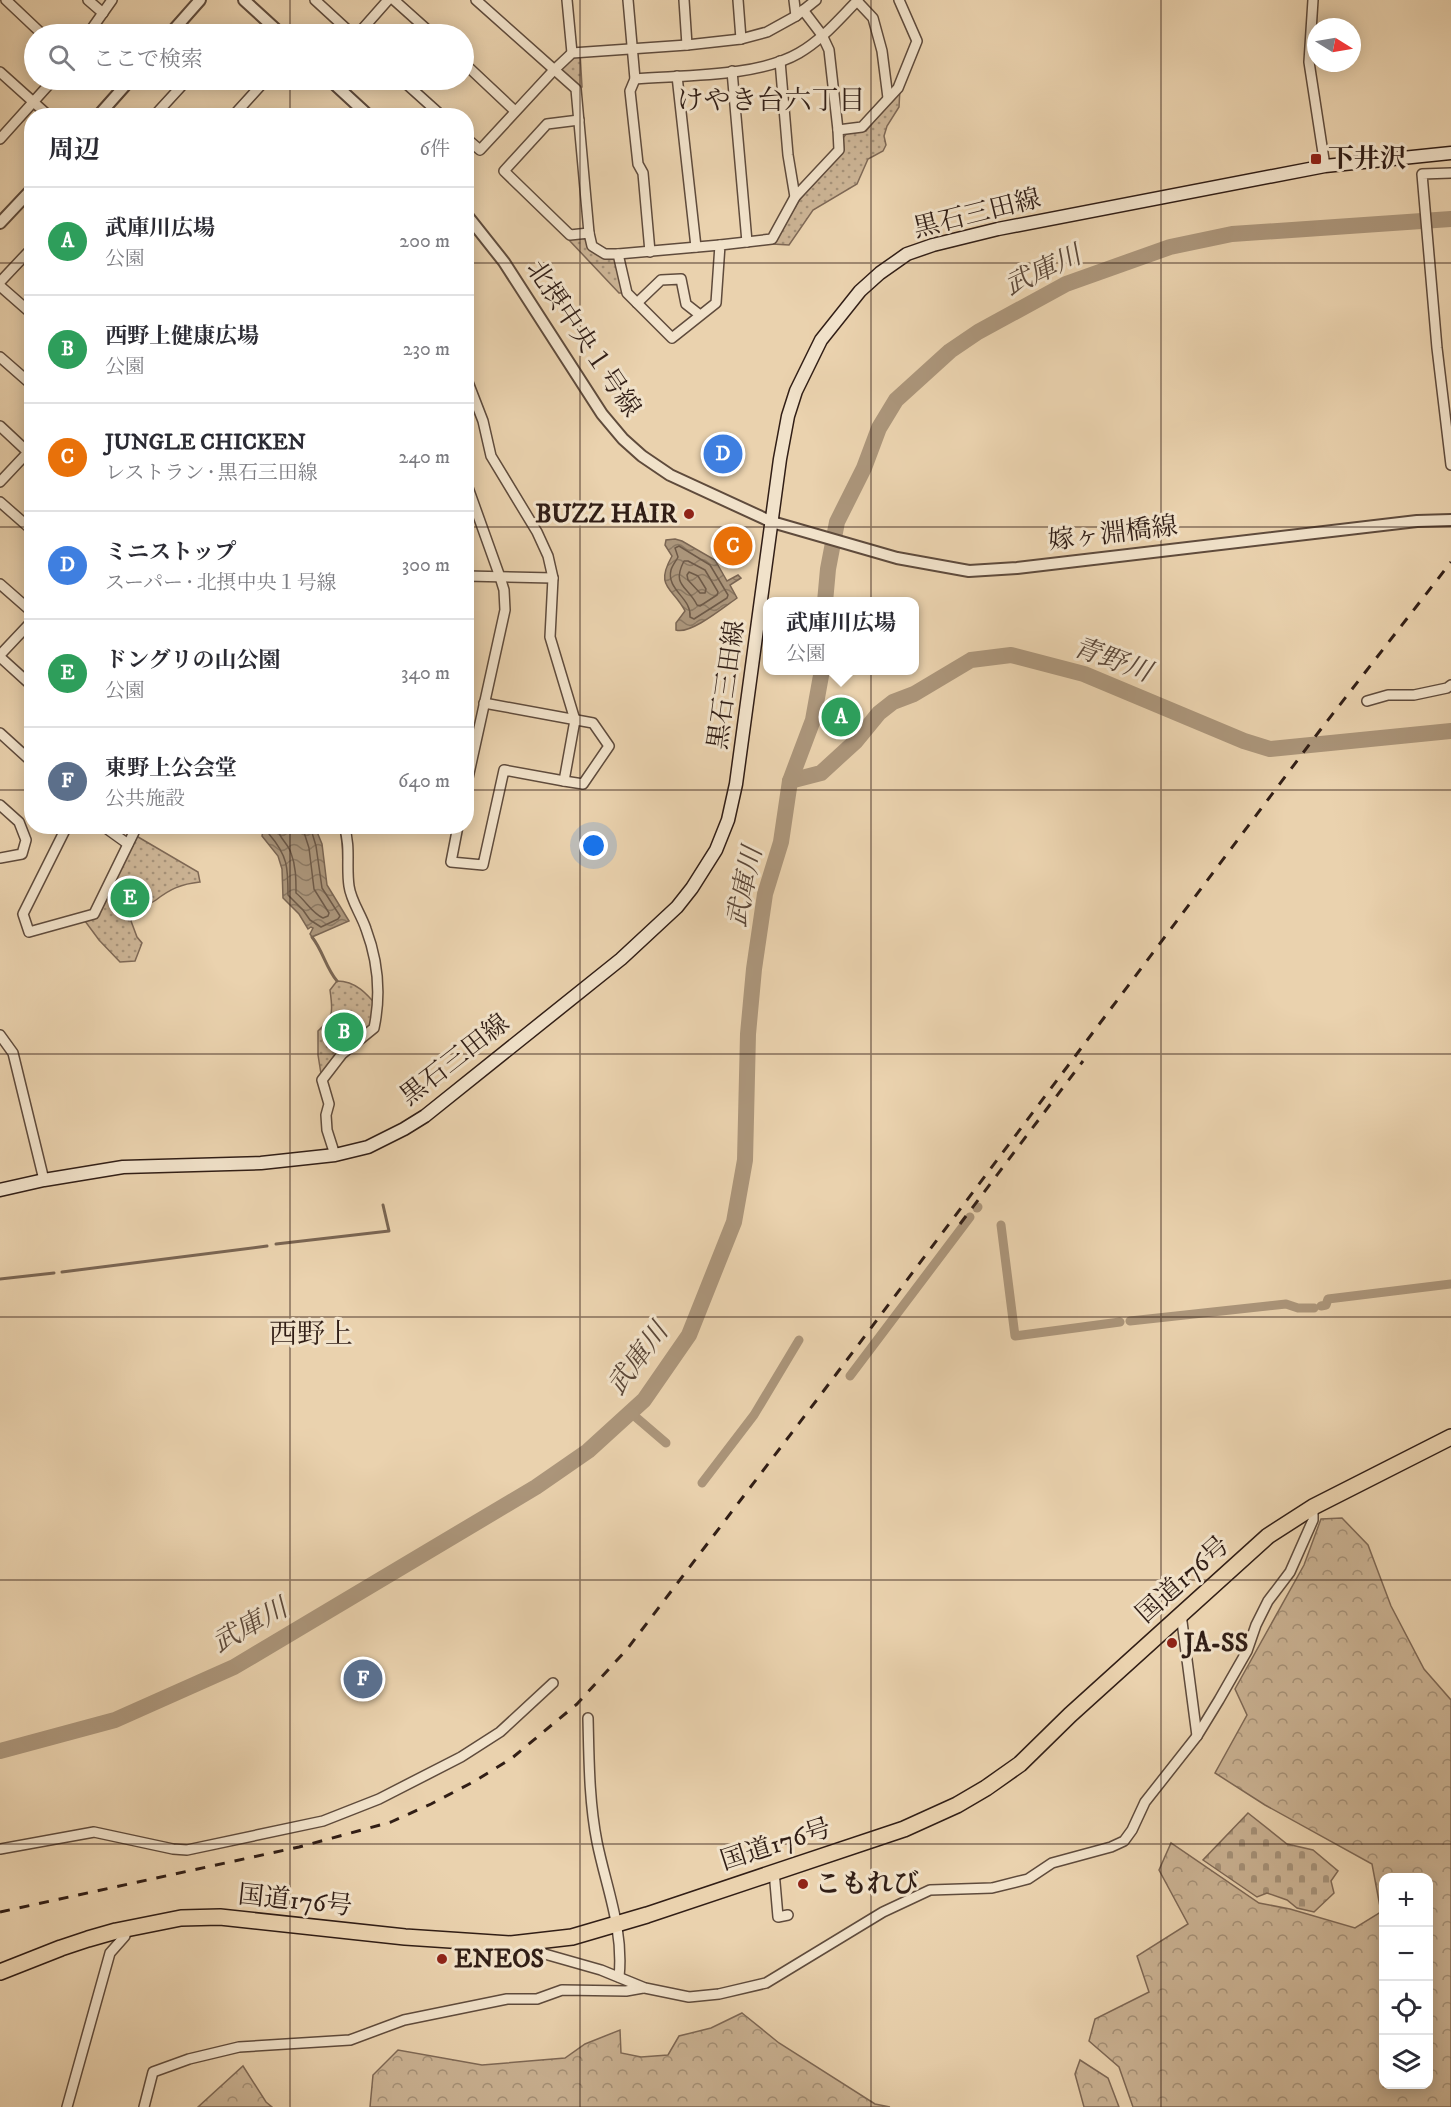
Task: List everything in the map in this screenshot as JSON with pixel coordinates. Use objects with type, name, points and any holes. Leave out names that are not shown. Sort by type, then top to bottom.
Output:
[{"type":"highway","name":"国道176号","points":[[0,1972],[61,1948],[125,1929],[181,1918],[220,1917],[405,1937],[511,1944],[572,1937],[904,1829],[986,1788],[1020,1764],[1268,1536],[1313,1507],[1451,1437]]},
{"type":"main road","name":"黒石三田線","points":[[0,1190],[123,1167],[261,1163],[335,1155],[368,1147],[425,1116],[621,959],[677,907],[716,850],[730,811],[736,784],[788,416],[807,366],[821,340],[860,291],[880,273],[907,254],[933,245],[998,230],[1325,166],[1451,153]]},
{"type":"street","points":[[6,0],[31,24]]},
{"type":"street","points":[[88,0],[103,13]]},
{"type":"street","points":[[95,24],[112,0]]},
{"type":"street","points":[[179,24],[200,0]]},
{"type":"street","points":[[244,0],[270,24]]},
{"type":"street","points":[[315,0],[341,24]]},
{"type":"street","points":[[367,24],[388,0]]},
{"type":"street","points":[[394,0],[421,24]]},
{"type":"street","points":[[476,0],[576,89],[589,233],[592,246],[605,254],[696,248],[771,238],[795,197],[838,150],[829,50],[822,35],[800,13],[794,0]]},
{"type":"street","points":[[567,0],[572,53]]},
{"type":"street","points":[[628,0],[635,79],[630,91],[638,164],[643,173],[650,252]]},
{"type":"street","points":[[684,0],[687,45]]},
{"type":"street","points":[[738,0],[741,39]]},
{"type":"street","points":[[474,145],[480,150],[572,53],[741,39],[767,32],[800,13],[816,0]]},
{"type":"street","points":[[838,130],[862,127],[898,88],[917,41],[899,0]]},
{"type":"street","points":[[1313,0],[1309,62],[1325,166]]},
{"type":"street","points":[[635,79],[732,71],[756,68],[780,61],[799,53],[858,1],[873,18],[882,51],[888,98]]},
{"type":"street","points":[[780,61],[788,155],[795,197]]},
{"type":"street","points":[[732,71],[747,242]]},
{"type":"street","points":[[0,72],[40,108]]},
{"type":"street","points":[[474,72],[515,111]]},
{"type":"street","points":[[677,76],[696,248]]},
{"type":"street","points":[[28,108],[44,90]]},
{"type":"street","points":[[105,108],[121,90]]},
{"type":"street","points":[[161,108],[178,90]]},
{"type":"street","points":[[240,108],[257,90]]},
{"type":"street","points":[[341,90],[360,108]]},
{"type":"street","points":[[413,90],[433,108]]},
{"type":"street","points":[[0,138],[24,113]]},
{"type":"street","points":[[579,120],[547,124],[504,171],[570,235],[589,233]]},
{"type":"street","points":[[1451,173],[1422,174],[1437,348],[1451,465]]},
{"type":"street","points":[[0,223],[24,198]]},
{"type":"street","name":"北摂中央１号線","points":[[474,224],[504,262],[602,414],[623,440],[670,475],[772,522],[785,525]]},
{"type":"street","points":[[618,254],[627,293],[672,338],[716,303],[720,245]]},
{"type":"street","points":[[24,257],[0,284],[24,306]]},
{"type":"street","points":[[637,303],[661,280],[681,279],[686,304],[700,315]]},
{"type":"street","points":[[0,357],[24,378]]},
{"type":"street","points":[[474,397],[483,421],[491,456],[537,532],[548,556],[553,578],[550,637],[575,720],[564,781]]},
{"type":"street","points":[[0,426],[24,447]]},
{"type":"street","points":[[0,482],[24,458]]},
{"type":"street","points":[[0,502],[24,523]]},
{"type":"street","points":[[474,504],[504,590],[505,610],[474,750]]},
{"type":"street","name":"嫁ヶ淵橋線","points":[[785,525],[897,558],[969,571],[1017,568],[1417,521],[1451,520]]},
{"type":"street","points":[[474,576],[553,578]]},
{"type":"street","points":[[0,584],[24,605]]},
{"type":"street","points":[[24,630],[0,656],[24,678]]},
{"type":"street","points":[[1367,701],[1388,695],[1414,696],[1451,685]]},
{"type":"street","points":[[457,834],[451,862],[483,865],[504,770],[583,784],[609,746],[593,723],[484,703]]},
{"type":"street","points":[[0,733],[24,755]]},
{"type":"street","points":[[0,858],[22,854],[26,840],[19,822],[1,808]]},
{"type":"street","points":[[63,834],[23,915],[29,932],[94,914],[133,834]]},
{"type":"street","points":[[114,834],[128,844]]},
{"type":"street","points":[[335,1155],[327,1130],[326,1115],[329,1104],[322,1080],[342,1054],[374,1028],[379,995],[378,975],[367,930],[349,886],[346,834]]},
{"type":"street","points":[[0,1035],[13,1053],[44,1180]]},
{"type":"street","points":[[511,1944],[619,1977],[645,1988],[689,1997],[719,1994],[766,1983],[883,1912],[930,1890],[992,1888],[1028,1879],[1052,1863],[1111,1847],[1124,1841],[1132,1830],[1145,1802],[1197,1736],[1247,1651],[1268,1601],[1290,1572],[1313,1520],[1313,1507]]},
{"type":"street","points":[[1181,1614],[1197,1736]]},
{"type":"street","points":[[0,1849],[94,1832],[187,1850],[323,1821],[379,1799],[461,1757],[500,1732],[553,1683]]},
{"type":"street","points":[[588,1718],[590,1782],[597,1841],[618,1923],[621,1959],[619,1977]]},
{"type":"street","points":[[774,1871],[778,1917],[788,1915]]},
{"type":"street","points":[[67,2107],[110,1953],[125,1936],[125,1929]]},
{"type":"street","points":[[144,2107],[153,2072],[189,2059],[239,2047],[350,2040],[404,2020],[507,1999],[537,1999],[562,1990],[645,1988]]},
{"type":"green space","points":[[580,52],[582,87],[576,89],[554,70]]},
{"type":"green space","points":[[900,88],[899,107],[887,126],[884,136],[886,145],[883,151],[868,159],[857,184],[813,210],[789,245],[773,244],[800,199],[844,150],[843,138],[847,133],[866,131]]},
{"type":"green space","points":[[586,236],[590,247],[617,256],[624,293],[619,293],[569,240],[570,237]]},
{"type":"green space","points":[[133,834],[198,872],[200,882],[176,888],[152,902],[137,906],[131,921],[142,943],[135,961],[120,962],[99,940],[82,917],[95,914]]},
{"type":"green space","points":[[337,981],[355,986],[378,1007],[374,1028],[322,1080],[318,1055],[318,1031],[330,1017],[332,1009],[330,990]]},
{"type":"green space","points":[[1342,1518],[1368,1545],[1391,1606],[1424,1669],[1451,1700],[1451,2107],[1133,2107],[1119,2067],[1089,2041],[1095,2019],[1149,1992],[1137,1956],[1188,1924],[1159,1870],[1171,1843],[1259,1903],[1290,1909],[1355,1928],[1379,1913],[1379,2089],[1433,2089],[1433,1873],[1379,1873],[1379,1901],[1372,1864],[1265,1805],[1215,1773],[1247,1715],[1235,1689],[1304,1565],[1321,1519]]},
{"type":"green space","points":[[1248,1813],[1287,1844],[1313,1850],[1338,1871],[1331,1881],[1334,1893],[1314,1912],[1297,1908],[1287,1900],[1267,1893],[1257,1897],[1203,1860]]},
{"type":"green space","points":[[742,2013],[779,2043],[875,2104],[890,2107],[370,2107],[373,2075],[398,2050],[482,2065],[565,2058],[585,2044],[620,2030],[621,2053],[641,2057],[668,2055],[679,2036],[711,2028]]},
{"type":"green space","points":[[1080,2060],[1108,2078],[1119,2107],[1084,2107],[1075,2074]]},
{"type":"green space","points":[[243,2066],[266,2102],[272,2107],[198,2107]]},
{"type":"water","points":[[675,539],[715,560],[727,581],[738,575],[741,578],[730,585],[737,598],[707,619],[682,630],[676,630],[676,623],[685,611],[665,581],[667,567],[672,556],[665,545],[666,540]]},
{"type":"water","points":[[262,834],[318,834],[322,844],[327,885],[349,921],[312,937],[310,934],[313,928],[308,929],[299,914],[283,898],[282,869],[278,856]]},
{"type":"waterway","name":"武庫川","points":[[825,597],[837,522],[864,468],[879,428],[896,400],[950,351],[978,332],[1066,284],[1170,247],[1232,234],[1451,219]]},
{"type":"waterway","name":"青野川","points":[[790,781],[821,773],[856,741],[879,713],[893,702],[914,694],[971,660],[1011,655],[1084,674],[1244,741],[1270,749],[1451,731]]},
{"type":"waterway","name":"武庫川","points":[[0,1751],[115,1720],[234,1667],[536,1487],[588,1451],[644,1400],[689,1335],[734,1222],[745,1160],[748,1034],[754,969],[765,894],[781,842],[790,781],[813,720],[821,675]]},
{"type":"waterway","points":[[312,937],[337,981]]},
{"type":"waterway","points":[[276,1244],[389,1231],[383,1205]]},
{"type":"waterway","points":[[850,1376],[970,1217]]},
{"type":"waterway","points":[[1001,1225],[1015,1336],[1120,1322]]},
{"type":"waterway","points":[[62,1272],[267,1246]]},
{"type":"waterway","points":[[0,1279],[54,1273]]},
{"type":"waterway","points":[[1321,1306],[1326,1305],[1328,1299],[1451,1284]]},
{"type":"waterway","points":[[1130,1321],[1286,1304],[1298,1308],[1314,1308]]},
{"type":"waterway","points":[[702,1483],[754,1415],[799,1340]]},
{"type":"waterway","points":[[631,1413],[666,1443]]},
{"type":"railway","points":[[0,1912],[299,1847],[391,1822],[475,1781],[512,1758],[577,1704],[628,1648],[1321,729],[1451,562]]},
{"type":"railway","points":[[960,1224],[1083,1061]]},
{"type":"place","name":"下井沢","points":[[1316,159]]},
{"type":"place","name":"ミニストップ","points":[[723,454]]},
{"type":"place","name":"BUZZ HAIR","points":[[689,514]]},
{"type":"place","name":"JUNGLE CHICKEN","points":[[733,546]]},
{"type":"place","name":"武庫川広場","points":[[841,717]]},
{"type":"place","name":"ドングリの山公園","points":[[130,898]]},
{"type":"place","name":"西野上健康広場","points":[[344,1032]]},
{"type":"place","name":"JA-SS","points":[[1172,1643]]},
{"type":"place","name":"東野上公会堂","points":[[363,1679]]},
{"type":"place","name":"こもれび","points":[[803,1884]]},
{"type":"place","name":"ENEOS","points":[[442,1959]]},
{"type":"district","name":"けやき台六丁目","points":[[771,101]]},
{"type":"district","name":"西野上","points":[[311,1334]]}]
